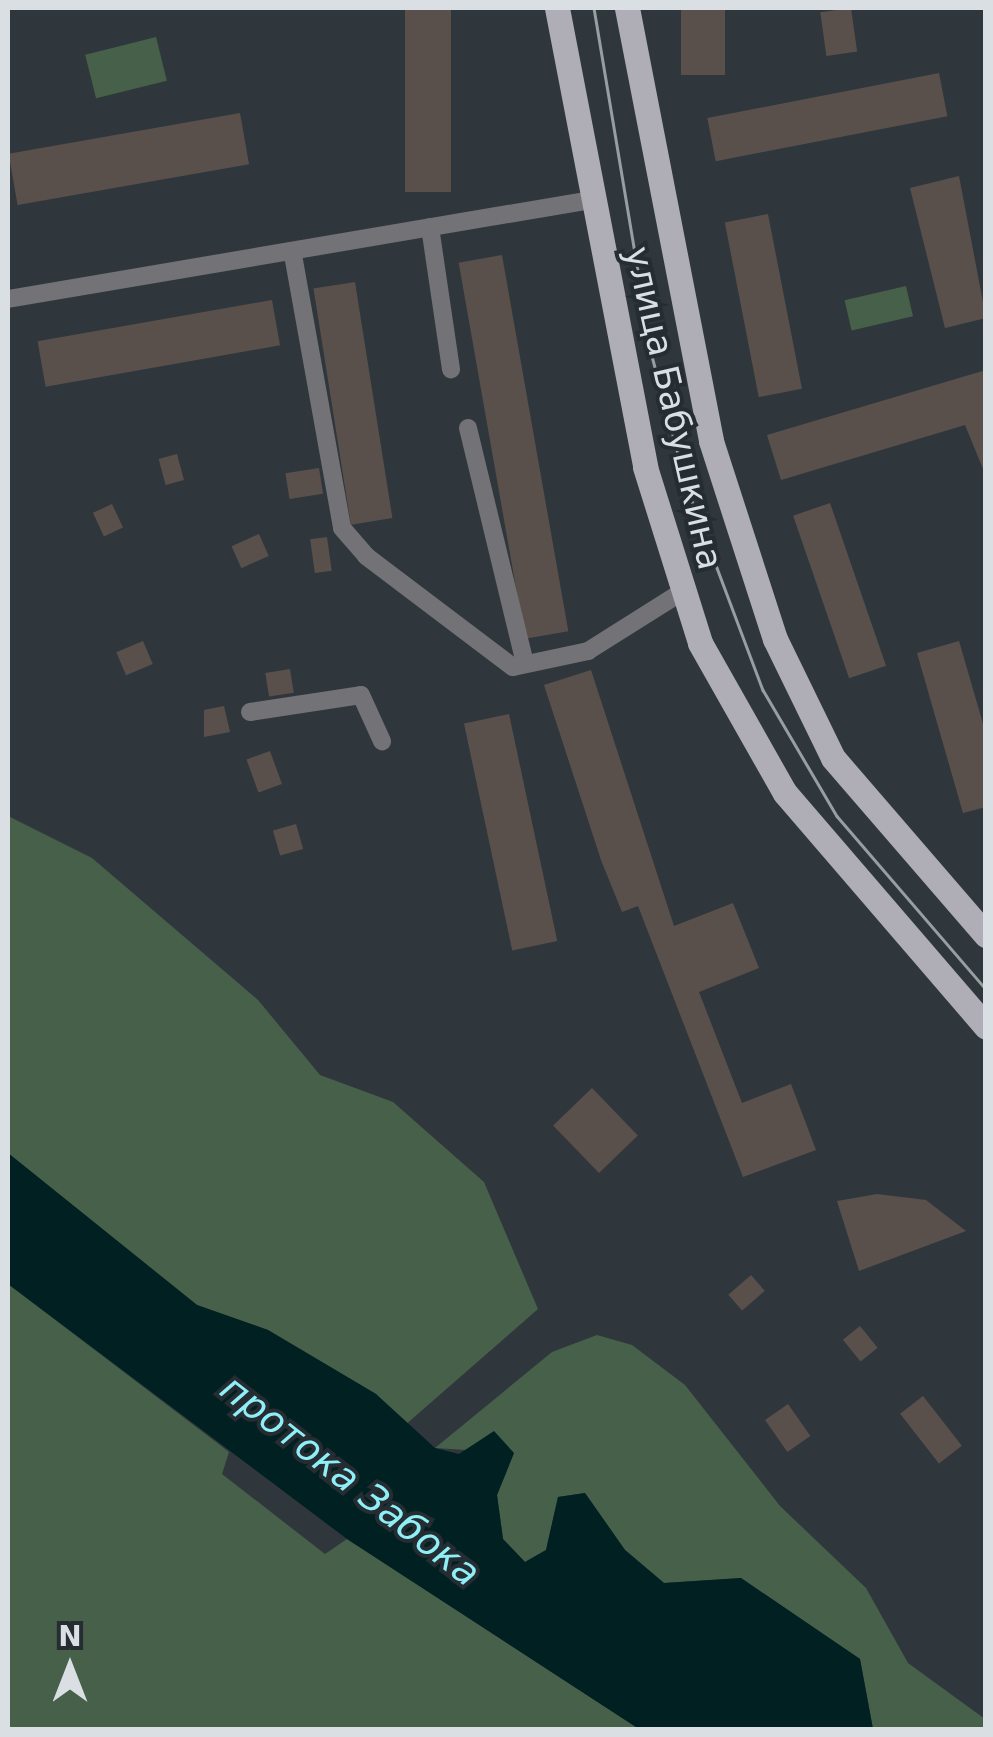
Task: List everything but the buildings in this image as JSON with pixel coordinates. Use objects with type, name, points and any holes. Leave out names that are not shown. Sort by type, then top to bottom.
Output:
[{"type":"main road","name":"улица Бабушкина","points":[[557,8],[591,200],[680,593],[784,793],[986,1027]]},
{"type":"main road","name":"улица Бабушкина","points":[[627,8],[711,441],[775,639],[833,758],[986,935]]},
{"type":"street","points":[[8,299],[294,255],[591,200]]},
{"type":"street","points":[[430,227],[451,369]]},
{"type":"street","points":[[294,255],[342,528],[512,667],[588,650],[680,593]]},
{"type":"street","points":[[468,428],[525,664]]},
{"type":"street","points":[[250,712],[361,694],[382,742]]},
{"type":"shaded area","points":[[156,37],[167,81],[96,98],[85,55]]},
{"type":"shaded area","points":[[906,286],[913,316],[852,330],[845,300]]},
{"type":"shaded area","points":[[8,816],[92,858],[258,1000],[320,1075],[393,1102],[484,1182],[538,1309],[404,1426],[376,1394],[268,1330],[197,1305],[8,1153]]},
{"type":"shaded area","points":[[8,1284],[229,1452],[222,1474],[325,1554],[347,1539],[639,1729],[8,1729]]},
{"type":"shaded area","points":[[597,1335],[632,1345],[685,1385],[780,1506],[866,1588],[908,1663],[985,1719],[985,1729],[873,1729],[860,1659],[741,1578],[664,1583],[625,1550],[585,1493],[558,1497],[546,1550],[525,1562],[503,1539],[497,1495],[514,1453],[435,1448],[552,1352]]},
{"type":"water","name":"протока Забока","points":[[8,1153],[197,1305],[268,1330],[376,1394],[435,1448],[459,1454],[494,1431],[514,1453],[497,1495],[503,1539],[525,1562],[546,1550],[558,1497],[585,1493],[625,1550],[664,1583],[741,1578],[860,1659],[873,1729],[639,1729],[347,1539],[8,1284]]},
{"type":"tram line","points":[[594,8],[652,356],[687,488],[763,690],[837,816],[986,989]]}]
